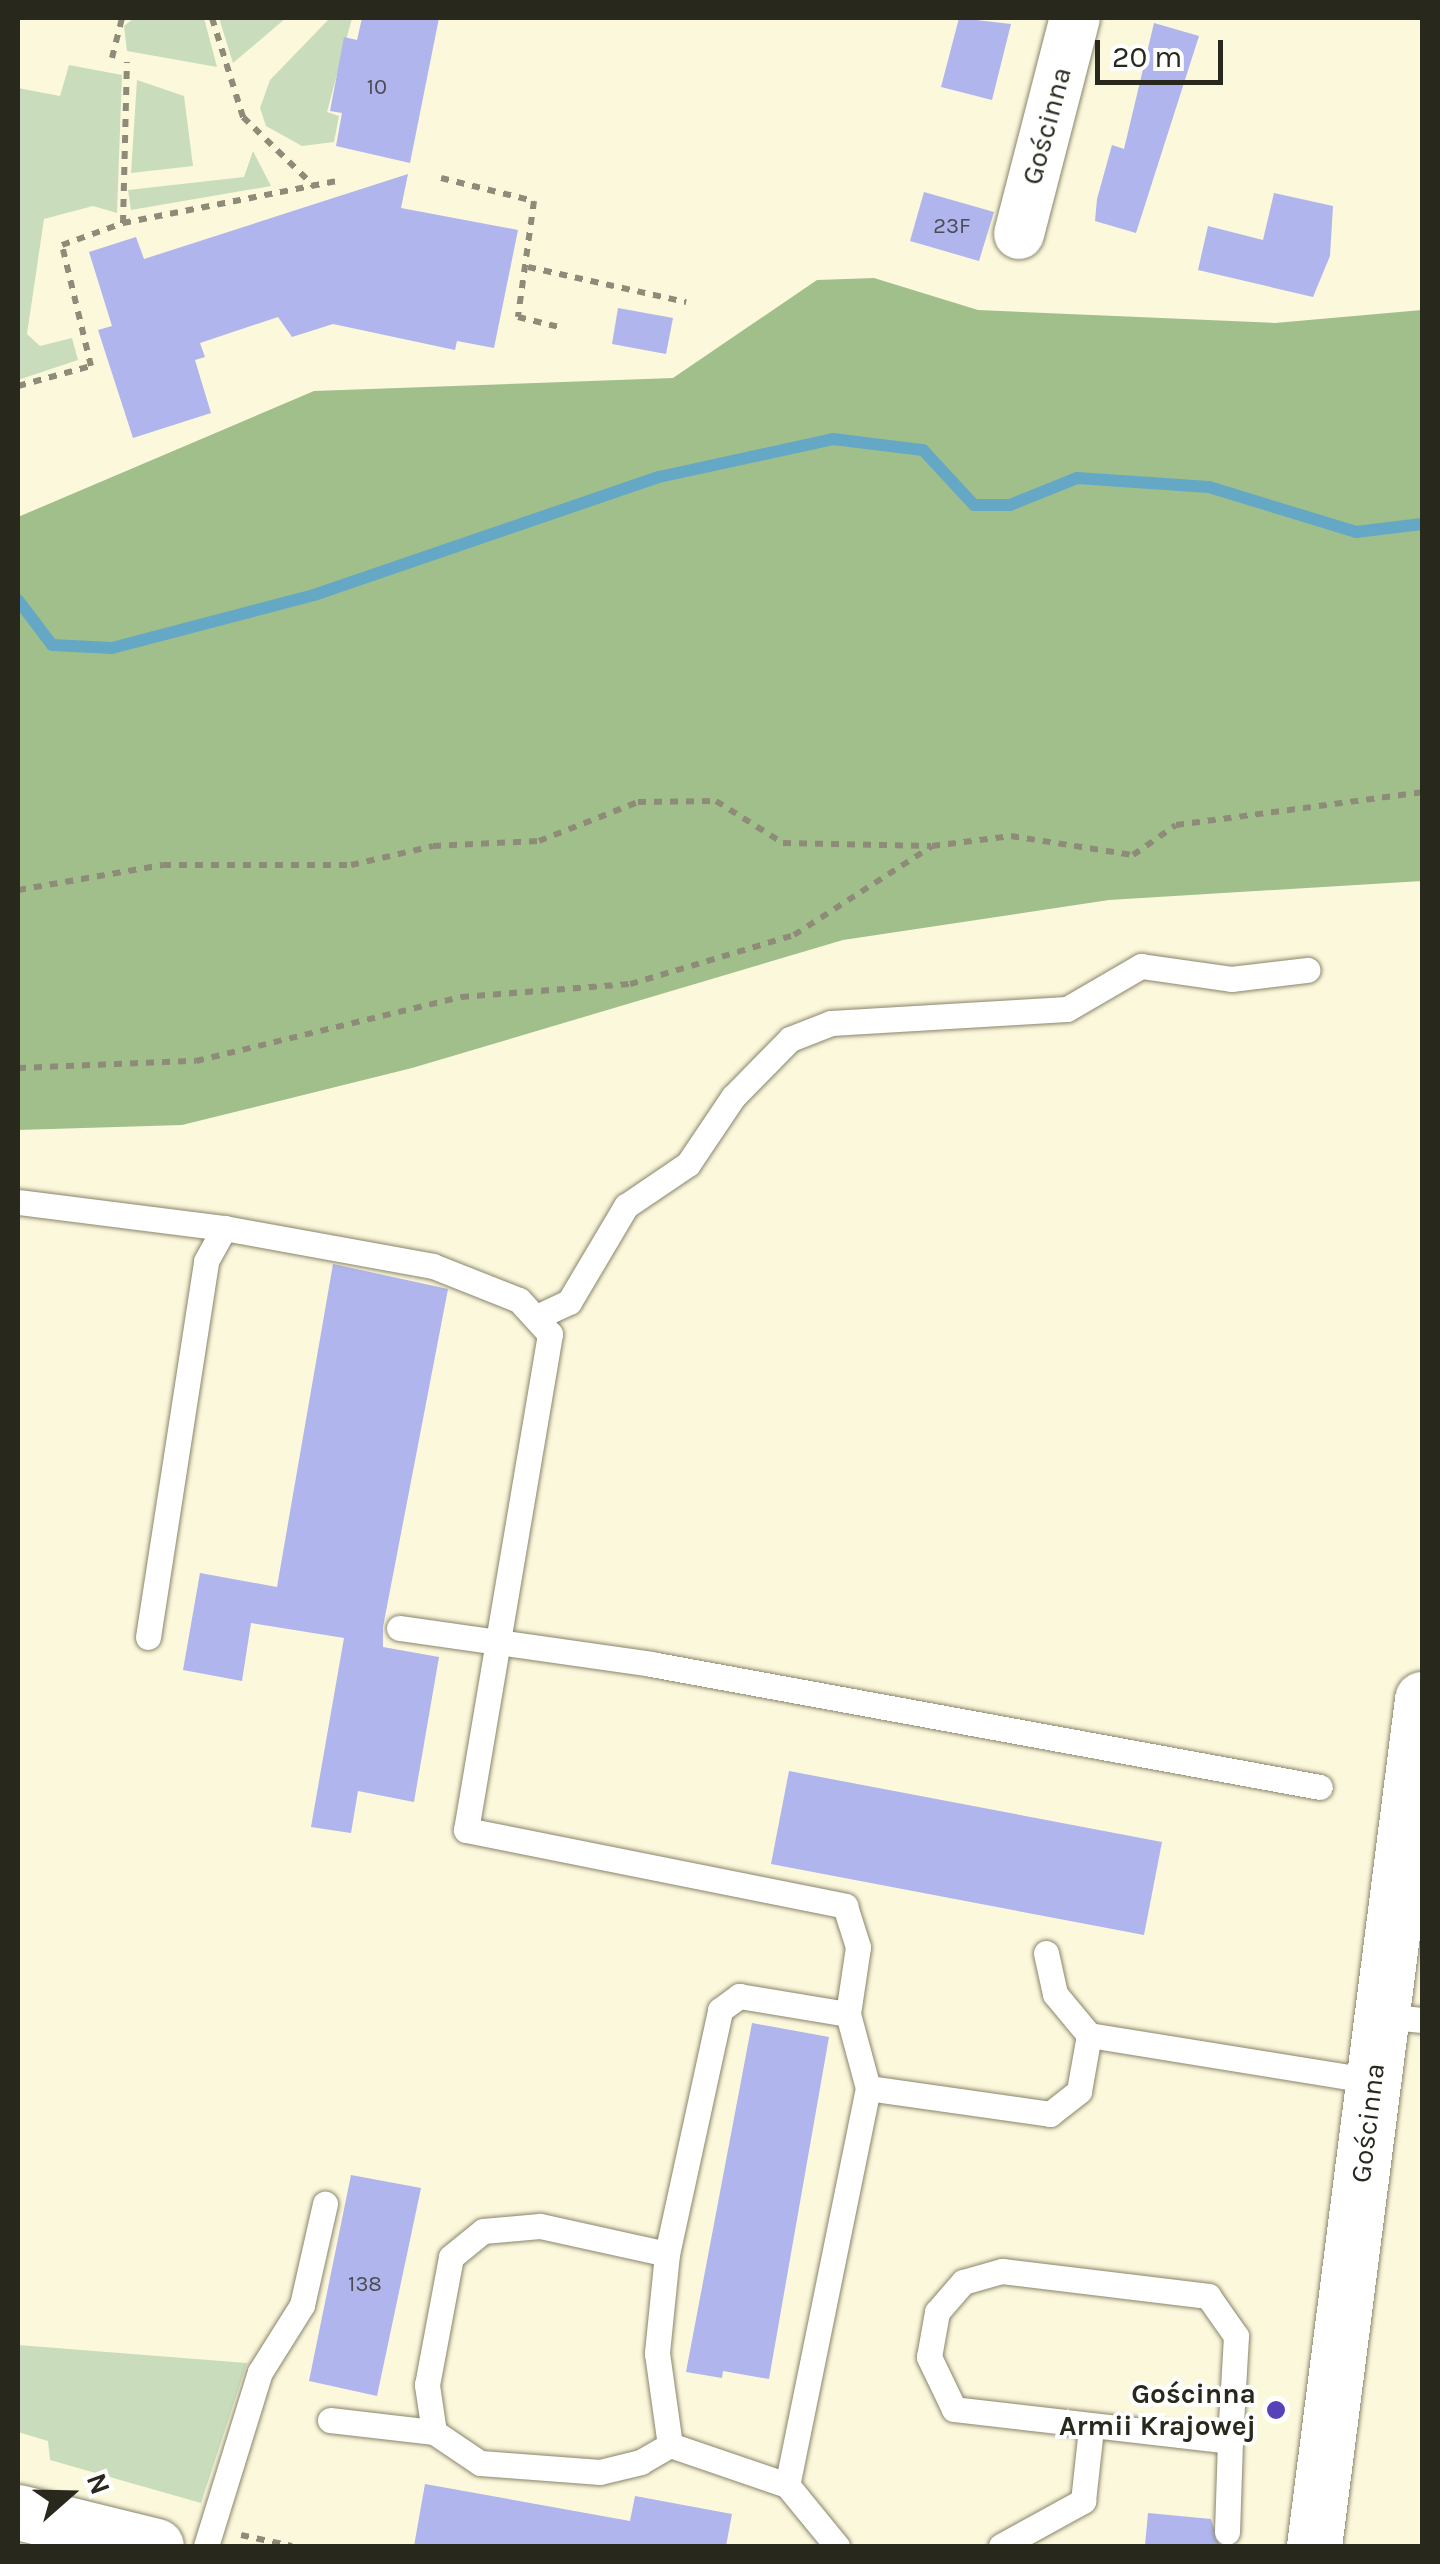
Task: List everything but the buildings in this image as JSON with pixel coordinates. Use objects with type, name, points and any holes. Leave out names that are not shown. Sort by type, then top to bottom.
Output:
[{"type":"street","name":"Gościnna","points":[[1019,234],[1076,18]]},
{"type":"street","name":"Gościnna","points":[[1314,2546],[1374,2080],[1402,2018],[1422,1698]]},
{"type":"street","points":[[18,2512],[156,2546]]},
{"type":"lane","points":[[541,1315],[569,1302],[626,1206],[688,1164],[733,1097],[790,1039],[831,1024],[1067,1009],[1141,966],[1232,979],[1308,970]]},
{"type":"lane","points":[[18,1202],[224,1228],[433,1266],[541,1315],[550,1334],[494,1645],[466,1830],[845,1906],[858,1947],[848,2014],[868,2088],[787,2485]]},
{"type":"lane","points":[[148,1637],[206,1262],[224,1228]]},
{"type":"lane","points":[[399,1628],[494,1645],[651,1664],[1320,1787]]},
{"type":"lane","points":[[1046,1952],[1055,1994],[1089,2036],[1374,2080]]},
{"type":"lane","points":[[670,2445],[658,2353],[667,2254],[720,2010],[738,1996],[848,2014]]},
{"type":"lane","points":[[868,2088],[1050,2114],[1080,2091],[1089,2036]]},
{"type":"lane","points":[[206,2546],[260,2372],[302,2305],[326,2204]]},
{"type":"lane","points":[[434,2432],[427,2385],[451,2257],[463,2241],[540,2226],[667,2254]]},
{"type":"lane","points":[[1227,2532],[1236,2336],[1208,2296],[1002,2271],[948,2293],[929,2357],[954,2409],[1091,2428],[1230,2440]]},
{"type":"lane","points":[[330,2420],[434,2432],[480,2462],[600,2472],[670,2445],[787,2485],[837,2546]]},
{"type":"lane","points":[[1000,2546],[1083,2501],[1091,2428]]},
{"type":"path","points":[[212,18],[243,118],[315,186]]},
{"type":"path","points":[[112,58],[118,19]]},
{"type":"path","points":[[124,223],[127,62]]},
{"type":"path","points":[[441,178],[534,201],[528,268],[518,317],[563,328]]},
{"type":"path","points":[[18,386],[91,366],[62,245],[124,223],[342,180]]},
{"type":"path","points":[[528,268],[686,302]]},
{"type":"path","points":[[18,890],[163,866],[351,865],[433,846],[539,841],[638,802],[716,801],[783,843],[932,846],[1011,836],[1133,855],[1176,825],[1422,792]]},
{"type":"path","points":[[18,1068],[196,1062],[461,998],[630,984],[794,934],[932,846]]},
{"type":"green space","points":[[134,18],[204,18],[217,67],[127,51],[124,26]]},
{"type":"green space","points":[[219,18],[286,18],[233,63]]},
{"type":"green space","points":[[352,18],[327,112],[339,116],[334,142],[302,146],[266,126],[260,108],[270,80],[329,19]]},
{"type":"green space","points":[[69,65],[122,75],[117,213],[93,206],[44,219],[27,334],[40,346],[72,338],[78,360],[18,380],[18,88],[60,96]]},
{"type":"green space","points":[[137,80],[184,96],[193,166],[131,173]]},
{"type":"green space","points":[[253,151],[271,186],[131,210],[128,190],[244,177]]},
{"type":"green space","points":[[874,278],[978,310],[1275,323],[1422,310],[1422,881],[1109,900],[843,940],[412,1068],[182,1125],[18,1130],[18,517],[314,391],[673,378],[817,280]]},
{"type":"green space","points":[[18,2345],[247,2363],[201,2503],[50,2460],[48,2441],[18,2432]]},
{"type":"waterway","points":[[18,600],[52,645],[112,648],[314,595],[659,477],[833,439],[923,450],[974,505],[1010,505],[1077,478],[1209,487],[1356,532],[1422,524]]},
{"type":"place","name":"Gościnna Armii Krajowej","points":[[1276,2410]]}]
